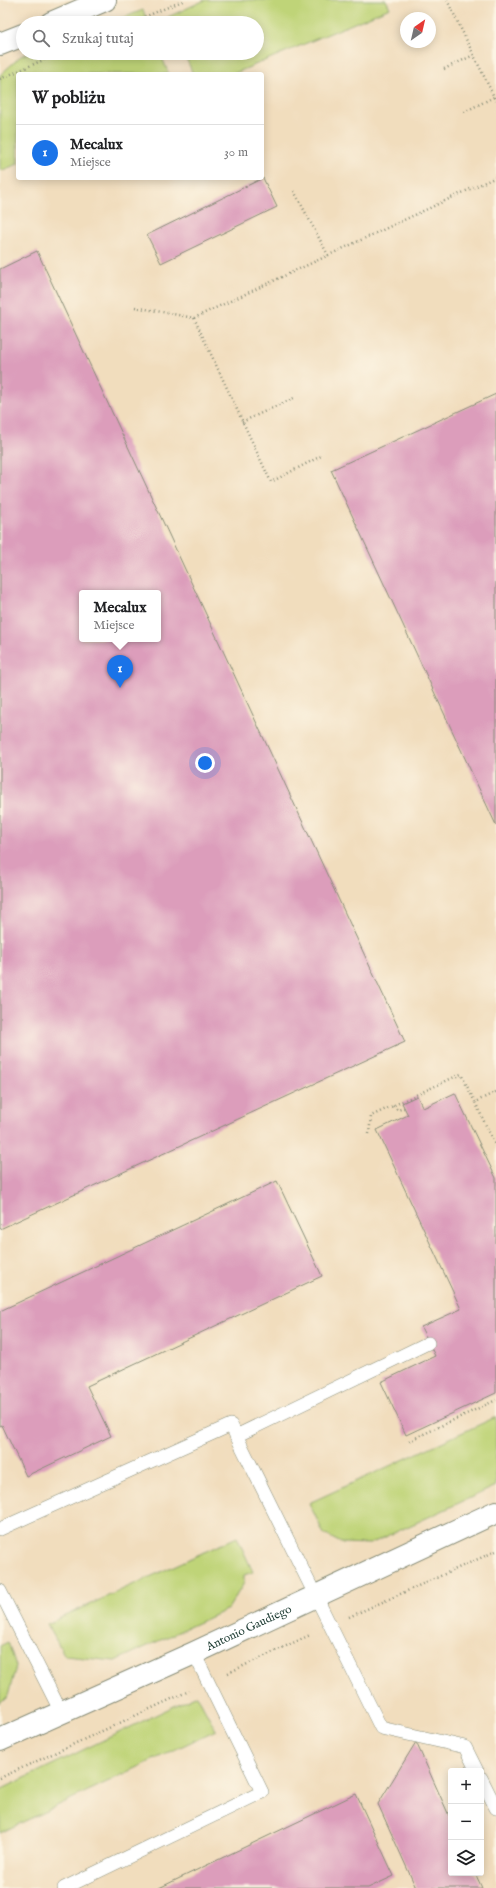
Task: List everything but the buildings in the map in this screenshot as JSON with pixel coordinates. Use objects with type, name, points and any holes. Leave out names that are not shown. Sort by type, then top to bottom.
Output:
[{"type":"street","points":[[67,16],[105,0]]},
{"type":"street","points":[[0,44],[16,38]]},
{"type":"street","name":"Antonio Gaudiego","points":[[0,1740],[194,1653],[496,1512]]},
{"type":"lane","points":[[236,1436],[428,1343]]},
{"type":"lane","points":[[0,1529],[231,1425],[381,1728],[465,1747],[476,1768]]},
{"type":"lane","points":[[0,1591],[62,1712]]},
{"type":"lane","points":[[64,1888],[262,1792],[194,1653]]},
{"type":"lane","points":[[484,1784],[496,1808]]},
{"type":"path","points":[[147,16],[185,0]]},
{"type":"path","points":[[447,0],[496,101]]},
{"type":"path","points":[[444,69],[474,55]]},
{"type":"path","points":[[0,79],[43,60]]},
{"type":"path","points":[[464,112],[494,97]]},
{"type":"path","points":[[135,307],[194,318],[496,177]]},
{"type":"path","points":[[294,191],[328,256]]},
{"type":"path","points":[[194,318],[271,482],[324,455]]},
{"type":"path","points":[[242,422],[296,397]]},
{"type":"path","points":[[369,1134],[371,1116],[461,1074],[496,1147]]},
{"type":"path","points":[[475,1102],[496,1092]]},
{"type":"path","points":[[393,1106],[398,1110],[404,1108]]},
{"type":"path","points":[[409,1441],[496,1400]]},
{"type":"path","points":[[356,1614],[496,1551]]},
{"type":"path","points":[[225,1674],[289,1645]]},
{"type":"path","points":[[0,1778],[192,1690]]},
{"type":"green space","points":[[205,0],[386,0],[390,8],[238,72],[192,72],[187,60],[264,60],[264,16],[170,16]]},
{"type":"green space","points":[[143,10],[145,16],[127,16]]},
{"type":"green space","points":[[17,60],[163,60],[168,72],[16,72],[16,165],[0,171],[0,75]]},
{"type":"green space","points":[[496,1417],[496,1486],[370,1544],[341,1543],[324,1534],[309,1503]]},
{"type":"green space","points":[[237,1537],[253,1572],[244,1575],[244,1583],[228,1609],[115,1661],[65,1656],[47,1624]]},
{"type":"green space","points":[[8,1642],[16,1666],[8,1696],[0,1704],[0,1646]]},
{"type":"green space","points":[[197,1695],[216,1730],[0,1833],[0,1790]]},
{"type":"place","name":"Mecalux","points":[[120,688]]}]
